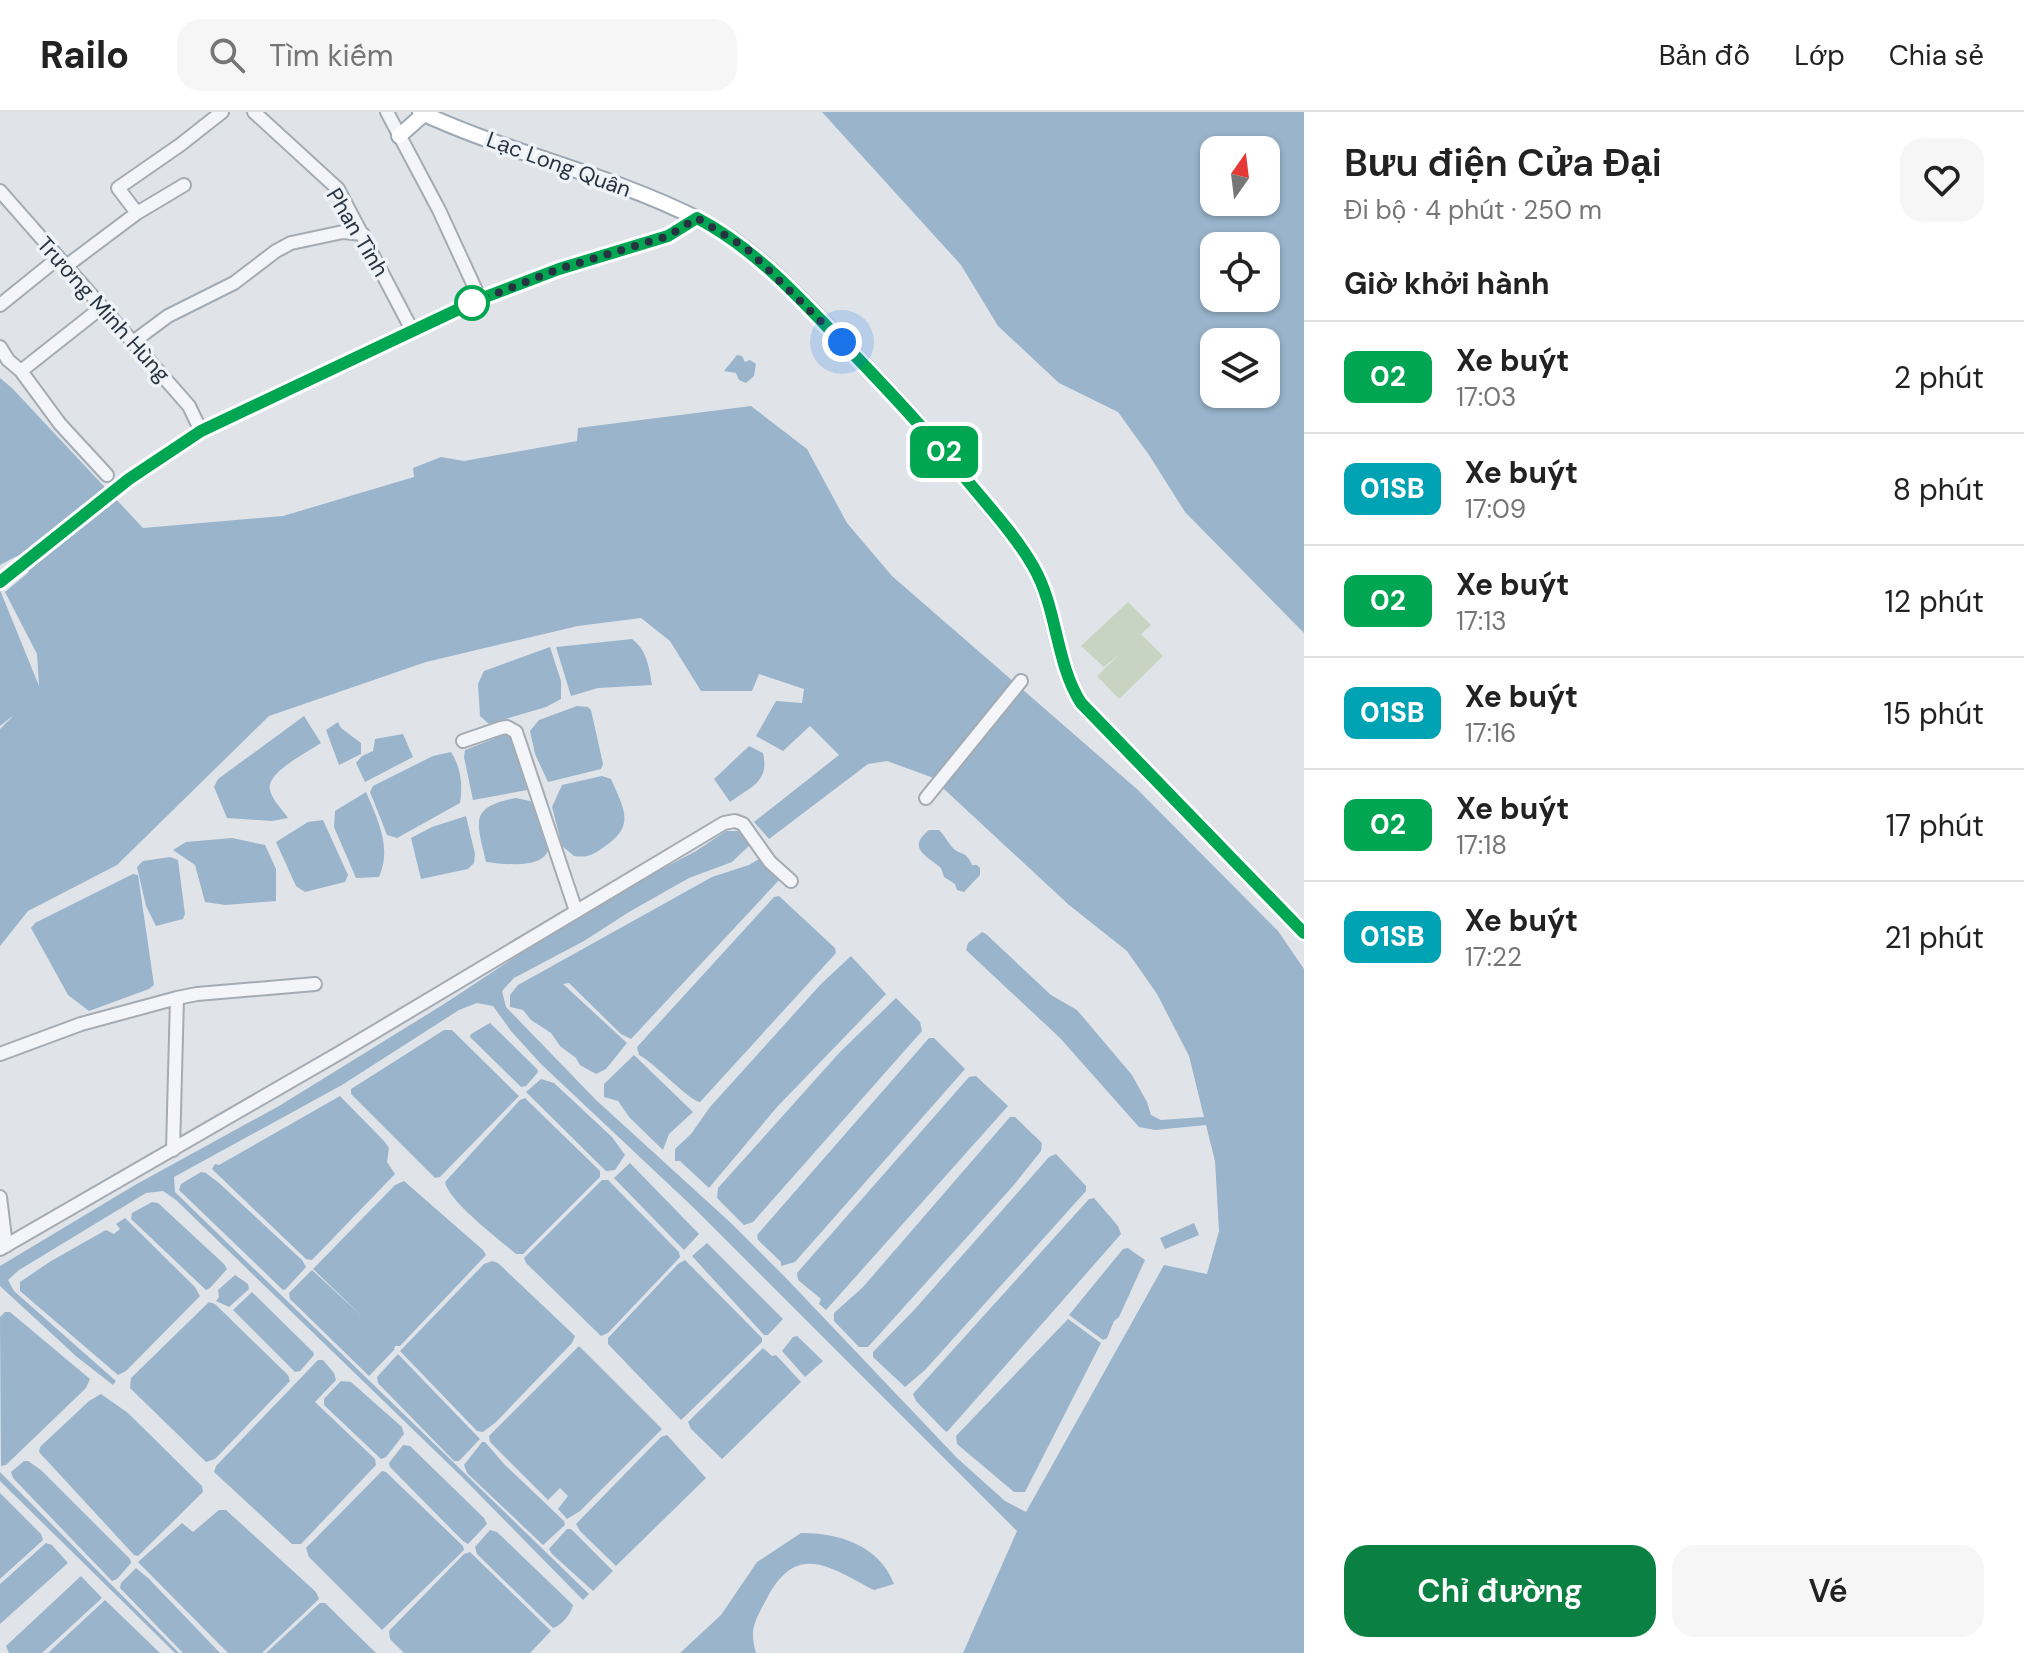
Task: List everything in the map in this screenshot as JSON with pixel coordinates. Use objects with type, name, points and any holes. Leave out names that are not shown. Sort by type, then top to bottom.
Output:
[{"type":"main road","points":[[399,136],[422,113]]},
{"type":"main road","name":"Lạc Long Quân","points":[[422,113],[632,190],[697,218],[746,248],[786,285],[880,380],[1012,535],[1033,565],[1049,598],[1071,687],[1081,703],[1304,933]]},
{"type":"street","points":[[137,213],[118,188],[222,112]]},
{"type":"street","name":"Phan Tình","points":[[254,112],[338,189],[412,330]]},
{"type":"street","points":[[387,112],[439,210],[480,299]]},
{"type":"street","points":[[0,305],[184,185]]},
{"type":"street","name":"Trương Minh Hùng","points":[[0,191],[189,406],[201,431]]},
{"type":"street","points":[[3,579],[126,482],[201,431],[480,299],[572,264],[668,236],[697,218]]},
{"type":"street","points":[[133,342],[168,316],[234,283],[291,243],[343,232],[363,234]]},
{"type":"street","points":[[21,371],[102,307]]},
{"type":"street","points":[[0,347],[60,424],[107,475]]},
{"type":"street","points":[[926,798],[1021,681]]},
{"type":"street","points":[[463,741],[501,728],[507,727],[516,732],[576,911]]},
{"type":"street","points":[[0,1197],[3,1248],[724,823],[735,821],[743,824],[770,862],[791,881]]},
{"type":"street","points":[[0,1054],[81,1024],[177,998],[315,984]]},
{"type":"street","points":[[173,1150],[177,998]]},
{"type":"green space","points":[[1128,602],[1151,625],[1141,634],[1163,656],[1119,699],[1097,676],[1121,653],[1104,667],[1081,646]]},
{"type":"water","points":[[822,112],[1304,112],[1304,633],[1185,512],[1118,412],[1059,383],[998,326],[961,265]]},
{"type":"water","points":[[737,355],[742,356],[745,362],[750,360],[756,364],[754,376],[746,383],[739,380],[736,373],[724,371]]},
{"type":"water","points":[[0,378],[143,528],[283,516],[414,477],[413,468],[441,457],[464,461],[577,441],[578,428],[751,406],[807,449],[847,523],[892,576],[1138,790],[1278,931],[1304,969],[1304,1653],[963,1653],[1017,1531],[695,1209],[541,1064],[493,1006],[477,1003],[459,1010],[342,1085],[174,1177],[175,1192],[589,1594],[583,1600],[462,1477],[176,1200],[163,1191],[146,1193],[19,1270],[8,1280],[14,1291],[116,1381],[113,1385],[77,1357],[0,1286],[0,1266],[135,1185],[279,1106],[544,938],[726,831],[741,831],[750,845],[732,862],[689,878],[584,941],[514,978],[502,991],[506,1007],[596,1100],[731,1223],[957,1458],[1005,1501],[1026,1512],[1164,1265],[1207,1274],[1219,1231],[1215,1161],[1206,1125],[1155,1130],[1139,1127],[1060,1038],[966,950],[968,943],[982,932],[986,934],[1051,995],[1077,1010],[1132,1075],[1151,1115],[1161,1120],[1204,1117],[1189,1056],[1157,994],[1127,951],[1069,905],[931,777],[887,761],[868,764],[769,839],[754,822],[839,755],[810,726],[783,751],[756,736],[776,701],[802,703],[804,689],[759,674],[752,691],[701,691],[670,641],[641,618],[578,626],[426,662],[269,716],[117,865],[28,911],[0,946],[0,729],[14,715],[0,726],[0,590],[39,686],[37,654],[5,592],[29,572],[17,556],[0,565]]},
{"type":"water","points":[[632,639],[644,654],[652,685],[598,688],[571,696],[556,647]]},
{"type":"water","points":[[550,647],[561,681],[561,699],[546,707],[489,724],[480,716],[478,684],[484,671]]},
{"type":"water","points":[[577,706],[591,710],[603,764],[601,769],[548,782],[535,754],[530,731],[539,720]]},
{"type":"water","points":[[304,716],[321,743],[281,770],[270,783],[273,797],[288,818],[272,821],[227,818],[214,787],[218,779]]},
{"type":"water","points":[[338,722],[341,728],[361,743],[361,754],[339,765],[326,730]]},
{"type":"water","points":[[403,734],[413,757],[365,782],[356,763],[373,751],[375,739]]},
{"type":"water","points":[[506,734],[512,739],[527,790],[473,800],[465,750]]},
{"type":"water","points":[[749,746],[763,753],[764,771],[757,783],[730,802],[714,779]]},
{"type":"water","points":[[451,752],[460,777],[460,803],[397,838],[387,835],[370,792],[373,786],[433,756]]},
{"type":"water","points":[[602,776],[611,779],[623,808],[624,824],[614,839],[596,852],[574,856],[562,846],[552,807],[562,785]]},
{"type":"water","points":[[366,792],[382,834],[383,866],[379,877],[356,878],[334,827],[335,811]]},
{"type":"water","points":[[516,798],[530,801],[542,820],[549,847],[545,856],[523,864],[486,862],[480,836],[480,818],[490,806]]},
{"type":"water","points":[[466,816],[475,854],[474,863],[468,869],[421,879],[411,838],[432,827]]},
{"type":"water","points":[[323,820],[348,875],[345,882],[305,892],[296,886],[276,842],[308,822]]},
{"type":"water","points":[[929,830],[939,830],[955,850],[980,868],[980,875],[964,892],[957,890],[955,884],[944,877],[941,868],[921,851],[919,842]]},
{"type":"water","points":[[232,838],[265,845],[276,869],[276,901],[225,905],[205,902],[195,865],[173,850],[186,842]]},
{"type":"water","points":[[170,857],[178,860],[185,914],[183,919],[156,926],[146,906],[137,867],[143,861]]},
{"type":"water","points":[[759,859],[780,879],[631,1039],[621,1034],[569,983],[563,984],[627,1043],[606,1069],[596,1074],[580,1065],[551,1033],[531,1020],[523,1010],[510,1007],[510,995],[518,985],[712,877]]},
{"type":"water","points":[[133,874],[138,875],[154,985],[89,1011],[68,995],[31,928],[35,923]]},
{"type":"water","points":[[779,896],[835,948],[836,953],[700,1102],[639,1055],[637,1047],[774,897]]},
{"type":"water","points":[[851,956],[886,994],[777,1107],[709,1188],[680,1161],[675,1161],[675,1149],[821,984]]},
{"type":"water","points":[[896,998],[920,1022],[922,1031],[753,1222],[744,1225],[717,1198],[718,1188],[840,1052]]},
{"type":"water","points":[[490,1023],[537,1069],[538,1072],[526,1086],[521,1087],[470,1037]]},
{"type":"water","points":[[444,1030],[452,1030],[519,1096],[440,1177],[435,1178],[351,1094],[351,1089]]},
{"type":"water","points":[[929,1038],[934,1038],[965,1069],[795,1262],[781,1266],[781,1262],[758,1240],[757,1235]]},
{"type":"water","points":[[634,1055],[693,1112],[669,1134],[663,1150],[630,1118],[618,1101],[604,1097],[604,1084]]},
{"type":"water","points":[[976,1076],[1008,1106],[826,1310],[819,1304],[821,1299],[798,1280],[797,1273],[969,1077]]},
{"type":"water","points":[[541,1079],[554,1083],[612,1137],[625,1155],[615,1170],[606,1171],[526,1092]]},
{"type":"water","points":[[340,1096],[385,1142],[389,1148],[387,1162],[395,1174],[312,1260],[306,1259],[212,1169],[215,1164],[219,1165]]},
{"type":"water","points":[[525,1098],[600,1171],[600,1177],[523,1254],[516,1254],[455,1199],[445,1182]]},
{"type":"water","points":[[1010,1117],[1015,1117],[1042,1143],[1041,1151],[868,1347],[859,1347],[834,1321],[834,1313],[863,1287]]},
{"type":"water","points":[[1056,1154],[1086,1186],[1086,1191],[926,1369],[905,1387],[873,1357],[873,1352],[1049,1157]]},
{"type":"water","points":[[630,1163],[699,1234],[684,1250],[614,1178]]},
{"type":"water","points":[[201,1172],[219,1183],[302,1260],[306,1267],[286,1289],[283,1290],[179,1190],[181,1184]]},
{"type":"water","points":[[602,1180],[608,1180],[679,1252],[680,1257],[608,1333],[601,1336],[524,1258]]},
{"type":"water","points":[[404,1181],[486,1255],[369,1376],[290,1299],[289,1293],[312,1270],[365,1319],[313,1269],[395,1185]]},
{"type":"water","points":[[1094,1198],[1118,1226],[1121,1234],[947,1432],[916,1401],[913,1394],[1089,1199]]},
{"type":"water","points":[[152,1202],[158,1203],[224,1264],[227,1269],[210,1288],[206,1290],[131,1219],[132,1213]]},
{"type":"water","points":[[125,1218],[195,1287],[200,1296],[126,1371],[118,1375],[20,1291],[20,1282],[106,1230],[114,1234],[120,1229],[116,1224]]},
{"type":"water","points":[[1194,1223],[1199,1235],[1165,1249],[1160,1238]]},
{"type":"water","points":[[707,1243],[783,1319],[768,1335],[764,1335],[692,1256]]},
{"type":"water","points":[[1128,1248],[1145,1260],[1119,1317],[1103,1340],[1069,1315],[1123,1249]]},
{"type":"water","points":[[685,1260],[762,1338],[762,1342],[681,1420],[608,1344],[608,1338]]},
{"type":"water","points":[[492,1261],[498,1263],[575,1336],[572,1343],[483,1432],[477,1431],[400,1351],[484,1264]]},
{"type":"water","points":[[235,1275],[248,1284],[249,1289],[229,1307],[216,1301],[218,1290]]},
{"type":"water","points":[[252,1292],[313,1352],[314,1355],[300,1371],[295,1372],[233,1310]]},
{"type":"water","points":[[209,1302],[215,1304],[288,1375],[290,1381],[215,1459],[206,1462],[130,1388],[131,1378]]},
{"type":"water","points":[[10,1312],[90,1379],[86,1388],[6,1465],[1,1466],[0,1317]]},
{"type":"water","points":[[1068,1319],[1101,1343],[1025,1492],[1014,1492],[957,1444],[956,1436]]},
{"type":"water","points":[[797,1336],[823,1361],[805,1377],[782,1351]]},
{"type":"water","points":[[579,1346],[662,1429],[580,1511],[567,1519],[558,1509],[568,1496],[560,1488],[548,1500],[490,1442],[489,1436]]},
{"type":"water","points":[[763,1348],[772,1356],[776,1355],[801,1382],[722,1459],[691,1429],[688,1422]]},
{"type":"water","points":[[398,1354],[480,1439],[459,1461],[454,1461],[378,1383],[377,1377]]},
{"type":"water","points":[[318,1360],[323,1360],[336,1380],[315,1402],[375,1459],[376,1465],[301,1544],[292,1544],[214,1472],[216,1466]]},
{"type":"water","points":[[341,1381],[351,1382],[402,1427],[404,1434],[386,1457],[381,1459],[324,1405],[324,1399]]},
{"type":"water","points":[[101,1394],[128,1413],[202,1486],[203,1492],[138,1556],[39,1452],[40,1447],[89,1401]]},
{"type":"water","points":[[667,1435],[706,1478],[616,1566],[576,1524],[661,1437]]},
{"type":"water","points":[[482,1442],[564,1521],[565,1525],[543,1545],[467,1473],[464,1465]]},
{"type":"water","points":[[403,1445],[410,1446],[484,1518],[487,1524],[468,1544],[390,1467],[389,1463]]},
{"type":"water","points":[[24,1461],[41,1470],[130,1559],[131,1563],[117,1579],[112,1581],[13,1478],[11,1472]]},
{"type":"water","points":[[382,1471],[464,1550],[382,1630],[309,1557],[306,1548]]},
{"type":"water","points":[[0,1472],[179,1653],[175,1653],[0,1481]]},
{"type":"water","points":[[0,1493],[41,1534],[43,1540],[0,1579]]},
{"type":"water","points":[[219,1510],[226,1510],[316,1592],[319,1599],[262,1653],[228,1653],[138,1562],[182,1523],[193,1532]]},
{"type":"water","points":[[567,1529],[571,1529],[613,1571],[593,1591],[549,1549]]},
{"type":"water","points":[[490,1530],[497,1532],[573,1605],[560,1624],[553,1628],[477,1554],[475,1547]]},
{"type":"water","points":[[801,1533],[829,1535],[856,1544],[878,1560],[894,1584],[874,1590],[828,1567],[801,1565],[789,1570],[777,1582],[766,1600],[754,1625],[756,1653],[680,1653],[721,1615],[757,1562]]},
{"type":"water","points":[[46,1543],[52,1545],[68,1563],[0,1624],[0,1584]]},
{"type":"water","points":[[470,1552],[551,1631],[530,1653],[404,1653],[390,1639],[389,1631],[464,1554]]},
{"type":"water","points":[[136,1568],[220,1653],[183,1653],[120,1588]]},
{"type":"water","points":[[81,1576],[102,1598],[42,1653],[9,1653],[6,1646]]},
{"type":"water","points":[[105,1600],[160,1653],[48,1653]]},
{"type":"water","points":[[320,1603],[325,1603],[376,1653],[266,1653]]},
{"type":"bus line","name":"02","points":[[0,582],[129,479],[201,431],[480,299],[559,269],[668,236],[697,218],[746,248],[786,285],[880,380],[941,448],[1033,565],[1049,598],[1071,687],[1081,703],[1304,933]]},
{"type":"route","points":[[472,303],[559,269],[668,236],[697,218],[746,248],[842,342]]}]
